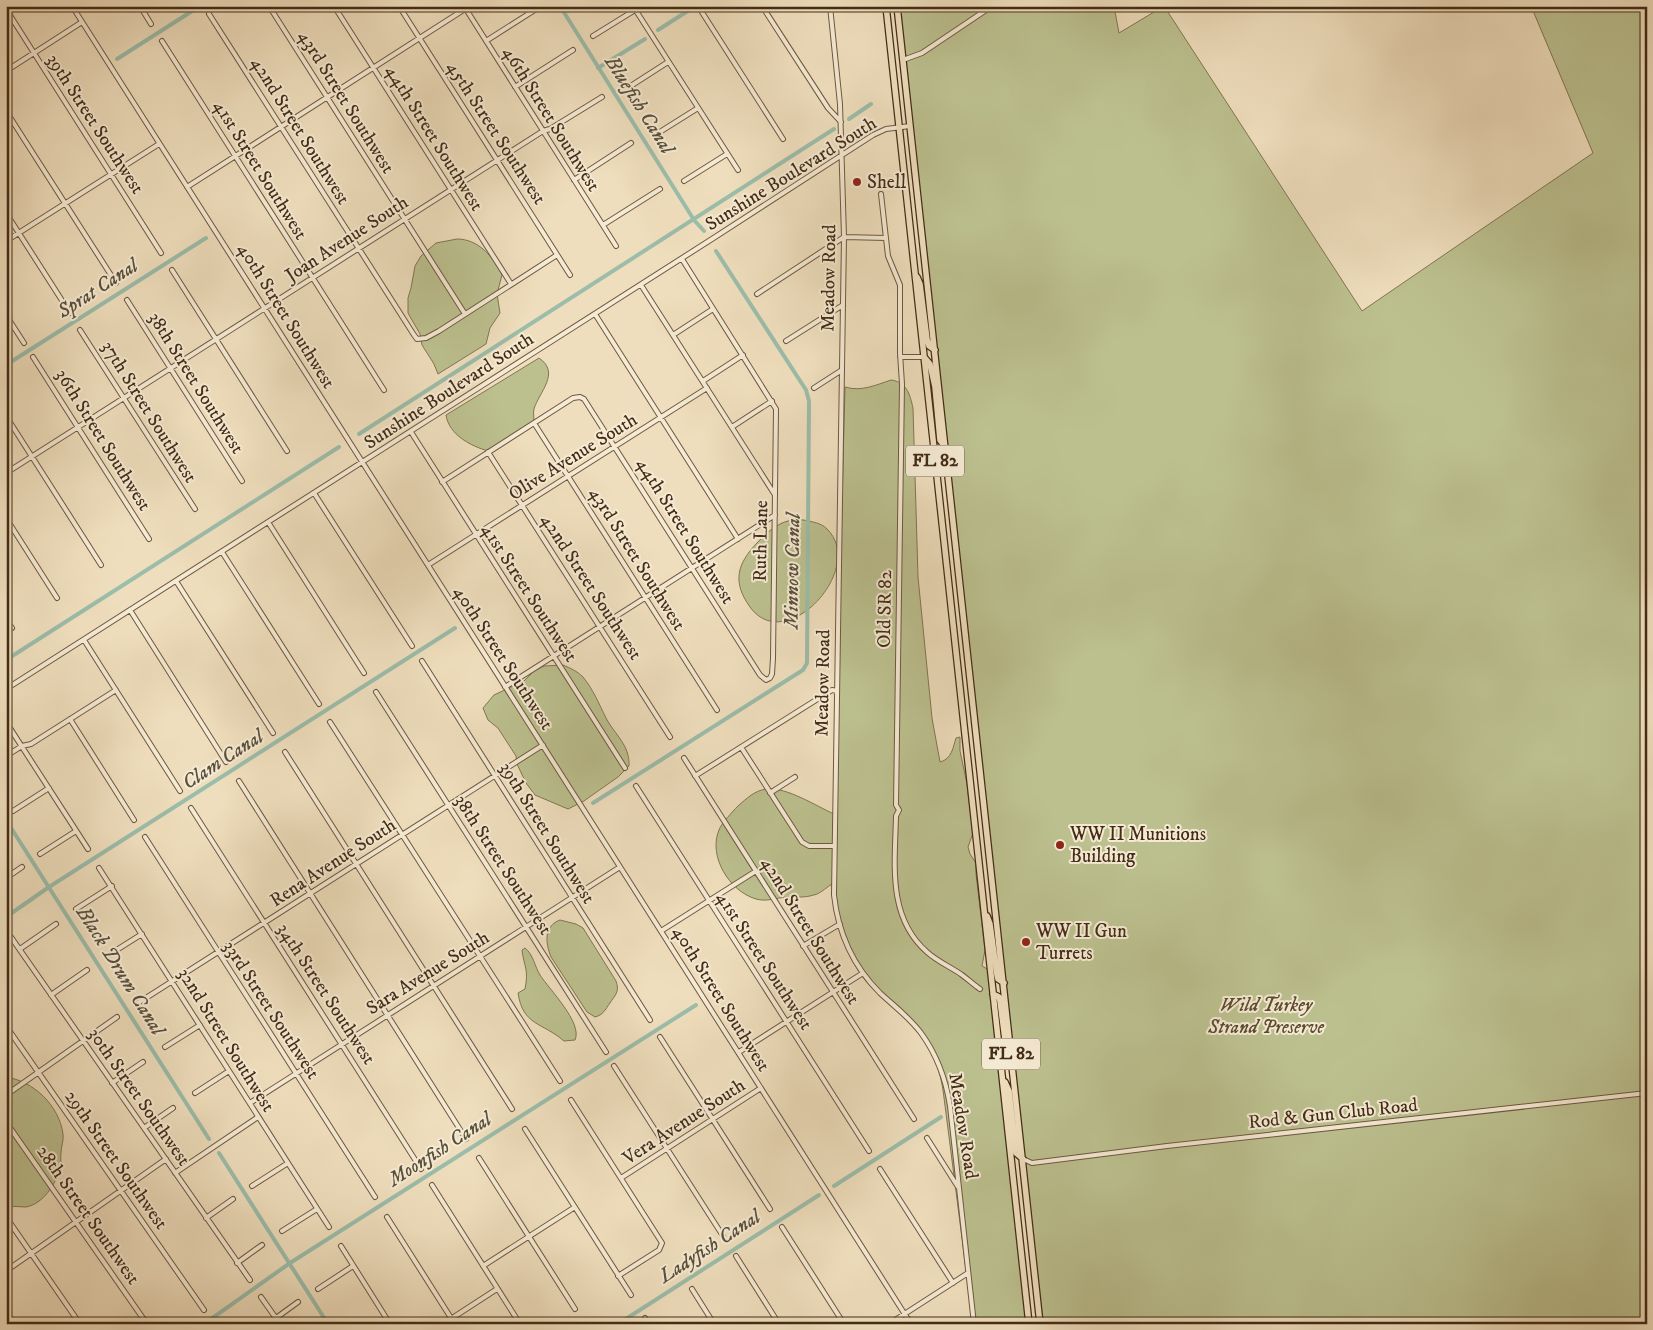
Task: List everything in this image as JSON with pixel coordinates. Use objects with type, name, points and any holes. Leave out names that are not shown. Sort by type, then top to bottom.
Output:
[{"type":"highway","name":"FL 82","points":[[886,6],[1030,1324]]},
{"type":"highway","name":"FL 82","points":[[897,6],[1040,1324]]},
{"type":"highway","points":[[915,273],[920,284],[927,339],[929,346],[935,350]]},
{"type":"highway","points":[[924,356],[930,364],[935,387],[940,440],[945,448]]},
{"type":"highway","points":[[984,907],[990,924],[998,979],[1004,983]]},
{"type":"highway","points":[[993,994],[999,997],[1007,1055],[1012,1062]]},
{"type":"highway","points":[[1002,1075],[1008,1091],[1016,1153],[1023,1160]]},
{"type":"street","name":"40th Street Southwest","points":[[72,6],[911,1324]]},
{"type":"street","points":[[140,6],[151,24]]},
{"type":"street","name":"43rd Street Southwest","points":[[269,6],[465,314]]},
{"type":"street","name":"44th Street Southwest","points":[[334,6],[511,284]]},
{"type":"street","name":"45th Street Southwest","points":[[399,6],[570,275]]},
{"type":"street","points":[[486,41],[541,6]]},
{"type":"street","points":[[698,6],[783,139]]},
{"type":"street","points":[[762,6],[828,108],[841,122]]},
{"type":"street","name":"Meadow Road","points":[[830,6],[841,122],[844,237],[834,895],[840,924],[850,951],[863,973],[879,992],[916,1027],[939,1063],[948,1094],[974,1324]]},
{"type":"street","points":[[903,60],[922,53],[992,6]]},
{"type":"street","points":[[187,186],[464,8]]},
{"type":"street","name":"46th Street Southwest","points":[[464,8],[616,246]]},
{"type":"street","points":[[593,36],[634,8],[738,170]]},
{"type":"street","name":"39th Street Southwest","points":[[6,9],[161,253]]},
{"type":"street","name":"42nd Street Southwest","points":[[210,14],[417,339],[426,338],[465,314]]},
{"type":"street","points":[[6,71],[82,22]]},
{"type":"street","name":"41st Street Southwest","points":[[162,41],[384,390]]},
{"type":"street","points":[[515,87],[573,50]]},
{"type":"street","points":[[626,89],[668,62]]},
{"type":"street","name":"Joan Avenue South","points":[[6,473],[450,189],[602,97]]},
{"type":"street","points":[[655,135],[698,108]]},
{"type":"street","points":[[6,111],[116,283]]},
{"type":"street","name":"Sunshine Boulevard South","points":[[6,690],[682,259],[877,132],[910,126]]},
{"type":"street","points":[[574,180],[631,143]]},
{"type":"street","points":[[6,241],[160,144]]},
{"type":"street","points":[[684,181],[727,154]]},
{"type":"street","points":[[603,225],[660,189]]},
{"type":"street","name":"Old SR 82","points":[[881,194],[888,256],[900,285],[902,384],[896,805],[899,810],[896,816],[896,896],[906,926],[919,944],[935,959],[980,989]]},
{"type":"street","points":[[6,213],[70,314]]},
{"type":"street","points":[[756,294],[844,237],[886,238]]},
{"type":"street","points":[[465,314],[557,255]]},
{"type":"street","points":[[682,259],[772,401],[732,427]]},
{"type":"street","points":[[172,270],[287,450]]},
{"type":"street","points":[[641,285],[775,495]]},
{"type":"street","name":"38th Street Southwest","points":[[127,300],[242,481]]},
{"type":"street","points":[[786,341],[843,305]]},
{"type":"street","points":[[673,335],[714,309]]},
{"type":"street","points":[[6,314],[24,343]]},
{"type":"street","points":[[595,314],[738,539]]},
{"type":"street","name":"37th Street Southwest","points":[[80,330],[195,509]]},
{"type":"street","points":[[702,381],[743,355]]},
{"type":"street","points":[[900,357],[924,356]]},
{"type":"street","name":"36th Street Southwest","points":[[33,357],[149,539]]},
{"type":"street","points":[[814,388],[842,370]]},
{"type":"street","name":"Olive Avenue South","points":[[428,565],[706,388]]},
{"type":"street","name":"44th Street Southwest","points":[[534,423],[573,398],[580,397],[584,399],[760,675],[766,680]]},
{"type":"street","name":"Ruth Lane","points":[[766,680],[772,674],[776,409],[772,401]]},
{"type":"street","points":[[6,416],[101,565]]},
{"type":"street","points":[[442,482],[534,423]]},
{"type":"street","name":"43rd Street Southwest","points":[[534,423],[717,710]]},
{"type":"street","name":"41st Street Southwest","points":[[410,432],[625,768]]},
{"type":"street","name":"42nd Street Southwest","points":[[488,452],[670,738]]},
{"type":"street","points":[[314,493],[412,646]]},
{"type":"street","points":[[505,687],[775,515]]},
{"type":"street","points":[[6,518],[57,598]]},
{"type":"street","points":[[268,522],[364,673]]},
{"type":"street","points":[[222,552],[319,704]]},
{"type":"street","points":[[176,581],[273,733]]},
{"type":"street","points":[[130,610],[226,762]]},
{"type":"street","points":[[6,620],[12,628]]},
{"type":"street","points":[[84,640],[180,791]]},
{"type":"street","name":"39th Street Southwest","points":[[422,661],[650,1020]]},
{"type":"street","points":[[6,756],[22,746],[30,744],[116,690]]},
{"type":"street","points":[[695,776],[832,690],[837,691]]},
{"type":"street","name":"38th Street Southwest","points":[[376,692],[606,1052]]},
{"type":"street","points":[[70,719],[134,820]]},
{"type":"street","points":[[6,722],[88,849]]},
{"type":"street","points":[[330,722],[560,1081]]},
{"type":"street","name":"Rena Avenue South","points":[[138,1003],[543,745]]},
{"type":"street","points":[[741,747],[802,842],[809,846],[834,846]]},
{"type":"street","points":[[285,752],[512,1110]]},
{"type":"street","name":"42nd Street Southwest","points":[[684,758],[914,1119]]},
{"type":"street","points":[[770,793],[795,777]]},
{"type":"street","points":[[239,781],[466,1139]]},
{"type":"street","name":"41st Street Southwest","points":[[636,786],[868,1151]]},
{"type":"street","points":[[13,811],[49,788]]},
{"type":"street","name":"34th Street Southwest","points":[[191,808],[421,1169]]},
{"type":"street","points":[[40,854],[76,831]]},
{"type":"street","name":"33rd Street Southwest","points":[[145,837],[374,1197]]},
{"type":"street","name":"Sara Avenue South","points":[[250,1103],[620,867]]},
{"type":"street","points":[[6,878],[22,868]]},
{"type":"street","name":"32nd Street Southwest","points":[[100,868],[329,1227]]},
{"type":"street","points":[[661,931],[756,871]]},
{"type":"street","points":[[76,909],[112,886]]},
{"type":"street","points":[[20,949],[56,924]]},
{"type":"street","points":[[803,946],[840,924]]},
{"type":"street","name":"30th Street Southwest","points":[[6,930],[250,1280]]},
{"type":"street","points":[[107,956],[142,934]]},
{"type":"street","points":[[52,995],[87,970]]},
{"type":"street","points":[[739,1052],[863,973]]},
{"type":"street","points":[[6,1095],[117,1017]]},
{"type":"street","points":[[165,1047],[200,1025]]},
{"type":"street","name":"29th Street Southwest","points":[[6,1026],[204,1310]]},
{"type":"street","points":[[660,1037],[770,1210]]},
{"type":"street","points":[[112,1083],[143,1062]]},
{"type":"street","points":[[614,1066],[723,1236]]},
{"type":"street","points":[[195,1093],[229,1071]]},
{"type":"street","name":"Vera Avenue South","points":[[621,1178],[761,1088]]},
{"type":"street","name":"Rod & Gun Club Road","points":[[1023,1160],[1032,1163],[1167,1146],[1647,1093]]},
{"type":"street","points":[[571,1100],[660,1239],[661,1247],[659,1250],[618,1276]]},
{"type":"street","points":[[144,1128],[173,1108]]},
{"type":"street","points":[[175,1173],[258,1117]]},
{"type":"street","name":"28th Street Southwest","points":[[6,1122],[147,1324]]},
{"type":"street","points":[[525,1130],[631,1295]]},
{"type":"street","points":[[927,1138],[959,1189]]},
{"type":"street","points":[[479,1158],[575,1309]]},
{"type":"street","points":[[6,1271],[166,1160]]},
{"type":"street","points":[[252,1186],[288,1163]]},
{"type":"street","points":[[880,1169],[953,1283]]},
{"type":"street","points":[[432,1185],[520,1324]]},
{"type":"street","points":[[206,1218],[233,1199]]},
{"type":"street","points":[[483,1266],[575,1207]]},
{"type":"street","points":[[282,1231],[317,1209]]},
{"type":"street","points":[[6,1217],[80,1324]]},
{"type":"street","points":[[387,1217],[451,1318]]},
{"type":"street","points":[[782,1227],[844,1324]]},
{"type":"street","points":[[237,1262],[262,1245]]},
{"type":"street","points":[[341,1246],[390,1324]]},
{"type":"street","points":[[736,1256],[779,1324]]},
{"type":"street","points":[[318,1289],[353,1266]]},
{"type":"street","points":[[889,1324],[968,1273]]},
{"type":"street","points":[[443,1324],[497,1289]]},
{"type":"street","points":[[692,1289],[714,1324]]},
{"type":"street","points":[[262,1297],[280,1324]]},
{"type":"street","points":[[276,1318],[298,1302]]},
{"type":"street","points":[[6,1313],[14,1324]]},
{"type":"street","points":[[645,1318],[649,1324]]},
{"type":"green space","name":"Wild Turkey Strand Preserve","points":[[899,6],[1114,6],[1119,33],[1164,6],[1362,311],[1593,153],[1531,6],[1638,6],[1647,15],[1647,1324],[1043,1324]]},
{"type":"green space","points":[[457,239],[478,245],[494,261],[502,275],[497,294],[500,313],[490,328],[486,344],[438,374],[422,345],[420,334],[408,313],[408,298],[415,266],[421,256],[436,243]]},
{"type":"green space","points":[[539,358],[548,370],[548,376],[547,383],[534,409],[534,421],[488,451],[468,443],[456,434],[451,428],[446,415]]},
{"type":"green space","points":[[891,380],[904,386],[909,394],[913,408],[918,577],[932,718],[940,762],[950,755],[956,738],[960,737],[960,751],[967,784],[973,833],[968,847],[976,863],[985,950],[982,966],[989,970],[1027,1324],[973,1324],[940,1076],[932,1052],[919,1031],[902,1012],[868,983],[851,958],[837,922],[832,884],[819,893],[809,896],[768,900],[756,899],[746,895],[730,881],[723,871],[716,851],[716,840],[719,830],[725,821],[744,801],[763,790],[775,789],[792,794],[834,814],[845,387],[857,389]]},
{"type":"green space","points":[[798,519],[818,523],[827,529],[837,546],[837,565],[830,584],[817,601],[801,615],[783,621],[765,620],[750,607],[744,598],[739,581],[741,566],[750,551],[768,532],[782,523]]},
{"type":"green space","points":[[563,665],[581,675],[590,686],[606,718],[625,746],[629,759],[629,766],[618,777],[584,801],[568,809],[535,795],[526,783],[517,764],[516,756],[498,728],[488,720],[483,708],[494,695],[524,681],[534,671],[544,666]]},
{"type":"green space","points":[[560,920],[583,928],[616,981],[616,993],[602,1014],[598,1016],[595,1017],[587,1012],[551,957],[547,935],[551,926]]},
{"type":"green space","points":[[525,948],[532,957],[540,975],[570,1016],[576,1033],[575,1040],[564,1041],[529,1018],[524,1012],[518,993],[525,989],[526,972],[522,950]]},
{"type":"green space","points":[[6,1077],[26,1084],[43,1096],[56,1113],[61,1123],[63,1134],[61,1166],[52,1187],[38,1202],[26,1207],[6,1206]]},
{"type":"waterway","points":[[117,59],[200,6]]},
{"type":"waterway","name":"Bluefish Canal","points":[[560,6],[694,220],[704,231]]},
{"type":"waterway","points":[[658,30],[694,7]]},
{"type":"waterway","points":[[598,68],[645,39]]},
{"type":"waterway","points":[[849,119],[871,104]]},
{"type":"waterway","points":[[359,434],[834,129]]},
{"type":"waterway","name":"Sprat Canal","points":[[6,365],[206,238]]},
{"type":"waterway","name":"Minnow Canal","points":[[593,803],[803,670],[807,663],[809,401],[806,390],[716,251]]},
{"type":"waterway","points":[[6,660],[339,447]]},
{"type":"waterway","name":"Clam Canal","points":[[6,917],[49,887],[455,628]]},
{"type":"waterway","name":"Black Drum Canal","points":[[6,820],[209,1139]]},
{"type":"waterway","name":"Moonfish Canal","points":[[204,1324],[290,1263],[696,1005]]},
{"type":"waterway","name":"Ladyfish Canal","points":[[834,1186],[941,1117]]},
{"type":"waterway","name":"Black Drum Canal","points":[[219,1153],[328,1324]]},
{"type":"waterway","name":"Ladyfish Canal","points":[[618,1324],[819,1195]]},
{"type":"place","name":"Shell","points":[[857,182]]},
{"type":"place","name":"WW II Munitions Building","points":[[1060,845]]},
{"type":"place","name":"WW II Gun Turrets","points":[[1026,942]]}]
